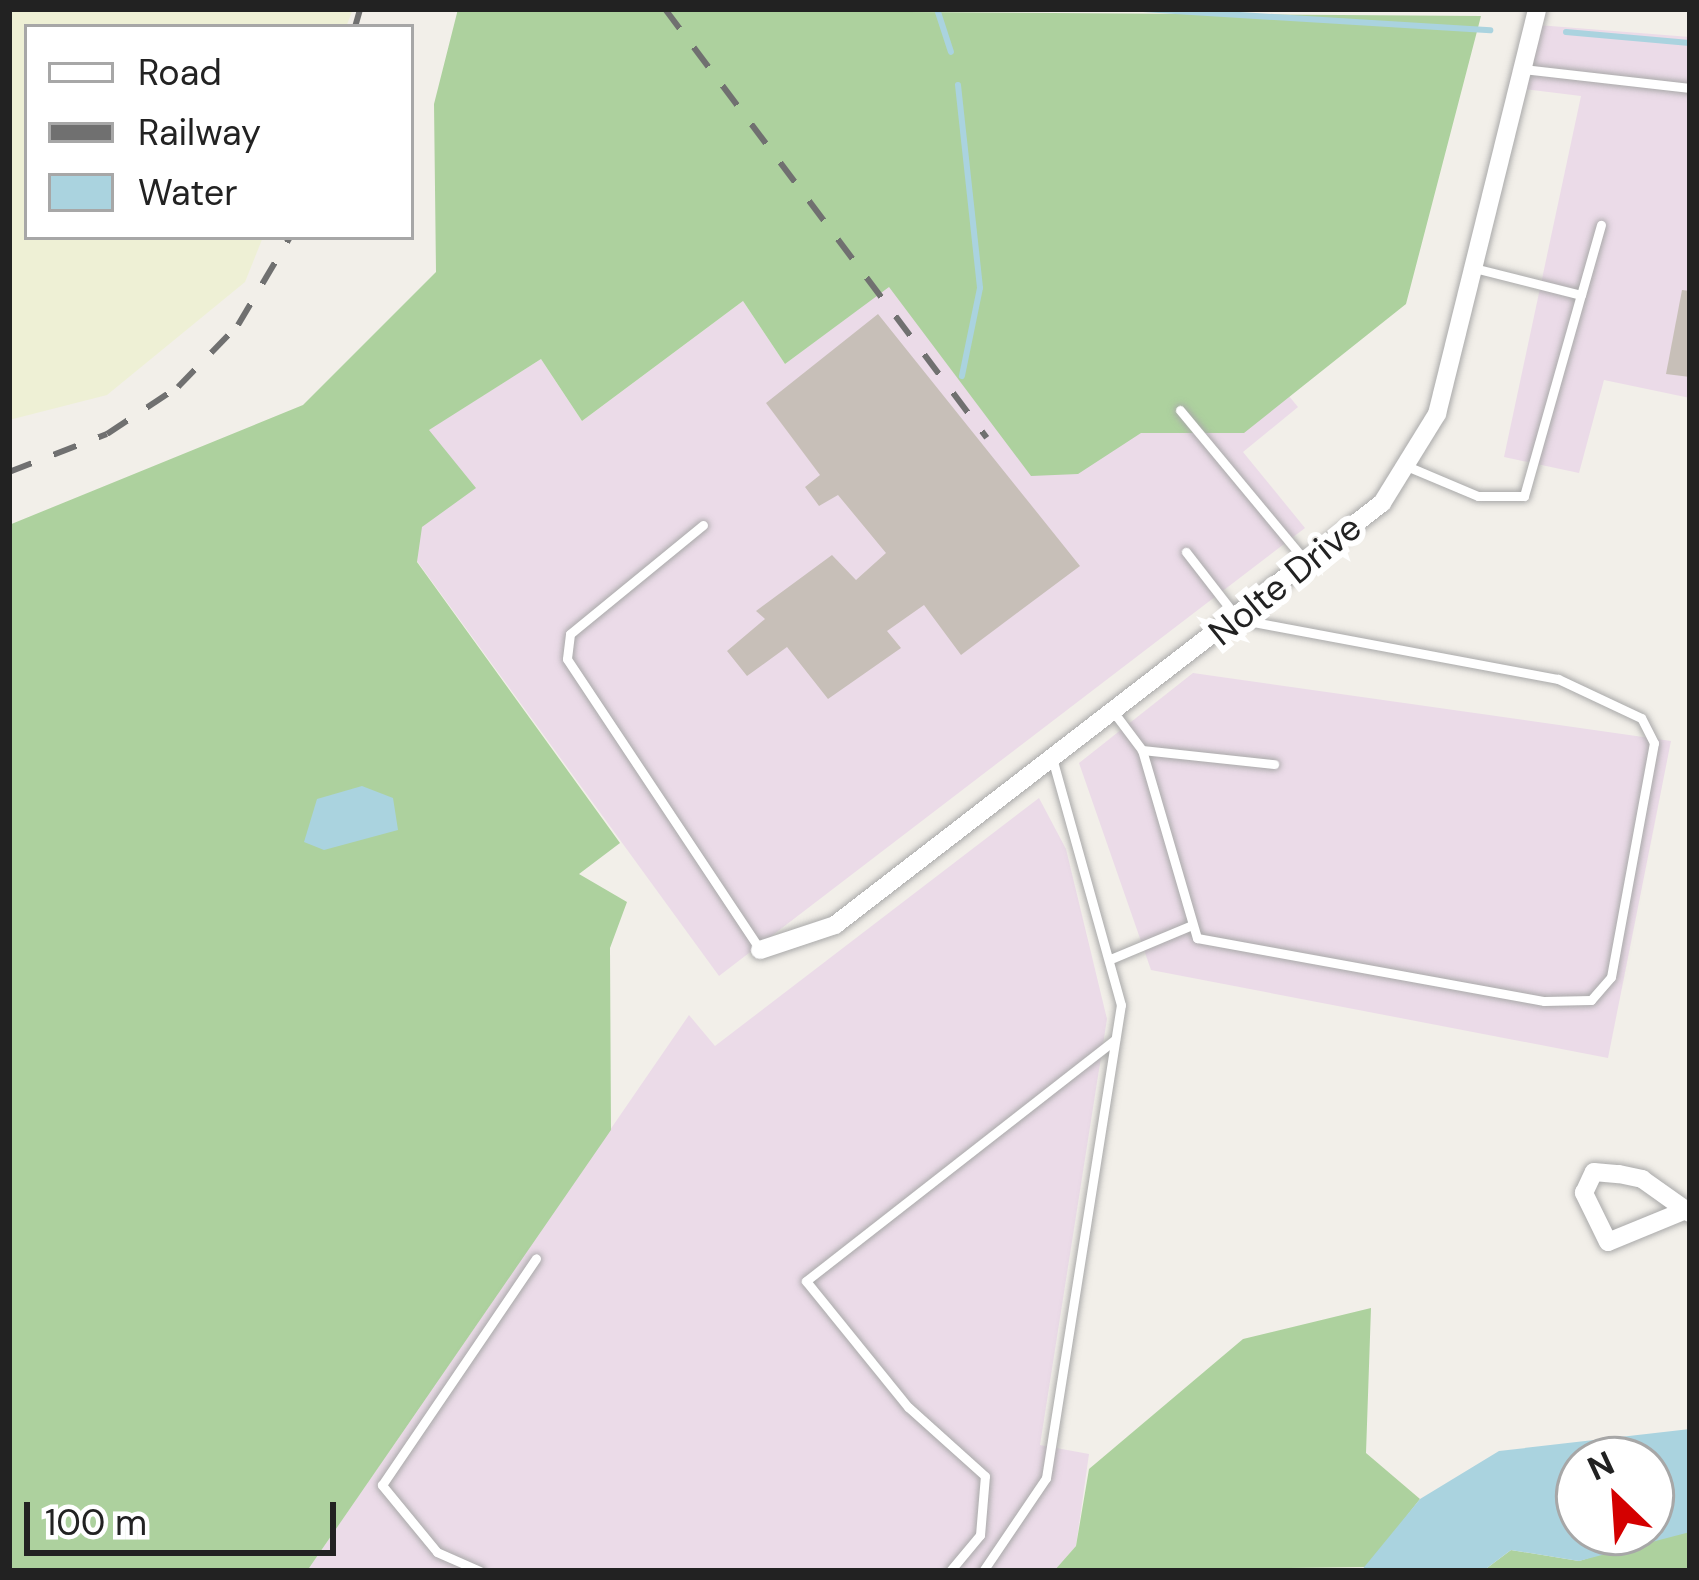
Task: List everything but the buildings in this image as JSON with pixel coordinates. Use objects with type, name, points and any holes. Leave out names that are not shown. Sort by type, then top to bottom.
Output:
[{"type":"street","name":"Nolte Drive","points":[[760,950],[836,925],[1308,564],[1409,466],[1437,413],[1537,9]]},
{"type":"street","points":[[1594,1172],[1619,1174],[1688,1212],[1608,1242],[1584,1193],[1594,1172]]},
{"type":"lane","points":[[1523,69],[1690,88]]},
{"type":"lane","points":[[1409,466],[1478,496],[1524,496],[1601,225]]},
{"type":"lane","points":[[1474,268],[1581,295]]},
{"type":"lane","points":[[1180,410],[1308,564]]},
{"type":"lane","points":[[703,525],[570,634],[567,658],[760,950]]},
{"type":"lane","points":[[1115,714],[1142,749],[1197,938],[1544,1001],[1592,1000],[1611,977],[1654,743],[1617,698],[1558,679],[1238,619],[1186,552]]},
{"type":"lane","points":[[1142,749],[1274,764]]},
{"type":"lane","points":[[982,1571],[1046,1478],[1115,1040],[1113,958],[1053,761]]},
{"type":"lane","points":[[1113,958],[1192,925]]},
{"type":"lane","points":[[950,1571],[980,1535],[985,1476],[908,1407],[806,1281],[1115,1040]]},
{"type":"lane","points":[[480,1571],[437,1552],[382,1485],[536,1258]]},
{"type":"shaded area","points":[[1525,24],[1690,37],[1690,398],[1604,380],[1579,473],[1504,457],[1581,96],[1508,87]]},
{"type":"shaded area","points":[[889,286],[988,418],[1220,313],[1298,407],[1243,452],[1305,528],[719,976],[417,561],[428,430],[541,359],[582,421],[743,301],[785,364]]},
{"type":"shaded area","points":[[1193,673],[1671,741],[1608,1058],[1151,970],[1079,763]]},
{"type":"shaded area","points":[[1039,798],[1066,849],[1107,1019],[1040,1445],[1089,1454],[1076,1546],[1054,1571],[307,1571],[689,1015],[715,1046]]},
{"type":"green space","points":[[9,9],[353,9],[347,24],[24,24],[24,240],[262,240],[245,282],[107,395],[9,420]]},
{"type":"green space","points":[[458,9],[1481,16],[1406,304],[1244,433],[1141,433],[1078,474],[1031,476],[889,287],[785,364],[743,301],[582,421],[541,359],[429,430],[476,488],[422,527],[417,562],[620,843],[579,874],[627,902],[610,948],[611,1130],[307,1571],[9,1571],[9,525],[303,405],[436,272],[434,104]]},
{"type":"green space","points":[[1371,1308],[1366,1453],[1420,1499],[1367,1567],[1054,1571],[1076,1546],[1089,1469],[1243,1339]]},
{"type":"green space","points":[[1675,1531],[1690,1532],[1690,1571],[1483,1571],[1511,1550],[1579,1561],[1595,1556],[1675,1556]]},
{"type":"water","points":[[362,786],[393,798],[398,830],[324,850],[304,842],[317,799]]},
{"type":"water","points":[[1690,1429],[1690,1532],[1675,1536],[1675,1436],[1629,1436]]},
{"type":"water","points":[[1555,1445],[1555,1556],[1598,1556],[1579,1561],[1511,1550],[1483,1571],[1361,1571],[1420,1499],[1499,1451]]},
{"type":"waterway","points":[[937,9],[951,52]]},
{"type":"waterway","points":[[1143,9],[1490,30]]},
{"type":"waterway","points":[[1566,32],[1690,43]]},
{"type":"waterway","points":[[958,85],[980,288],[962,376]]},
{"type":"railway","points":[[356,24],[360,9]]},
{"type":"railway","points":[[665,9],[987,438]]},
{"type":"railway","points":[[9,472],[107,434],[178,387],[238,325],[288,240]]}]
